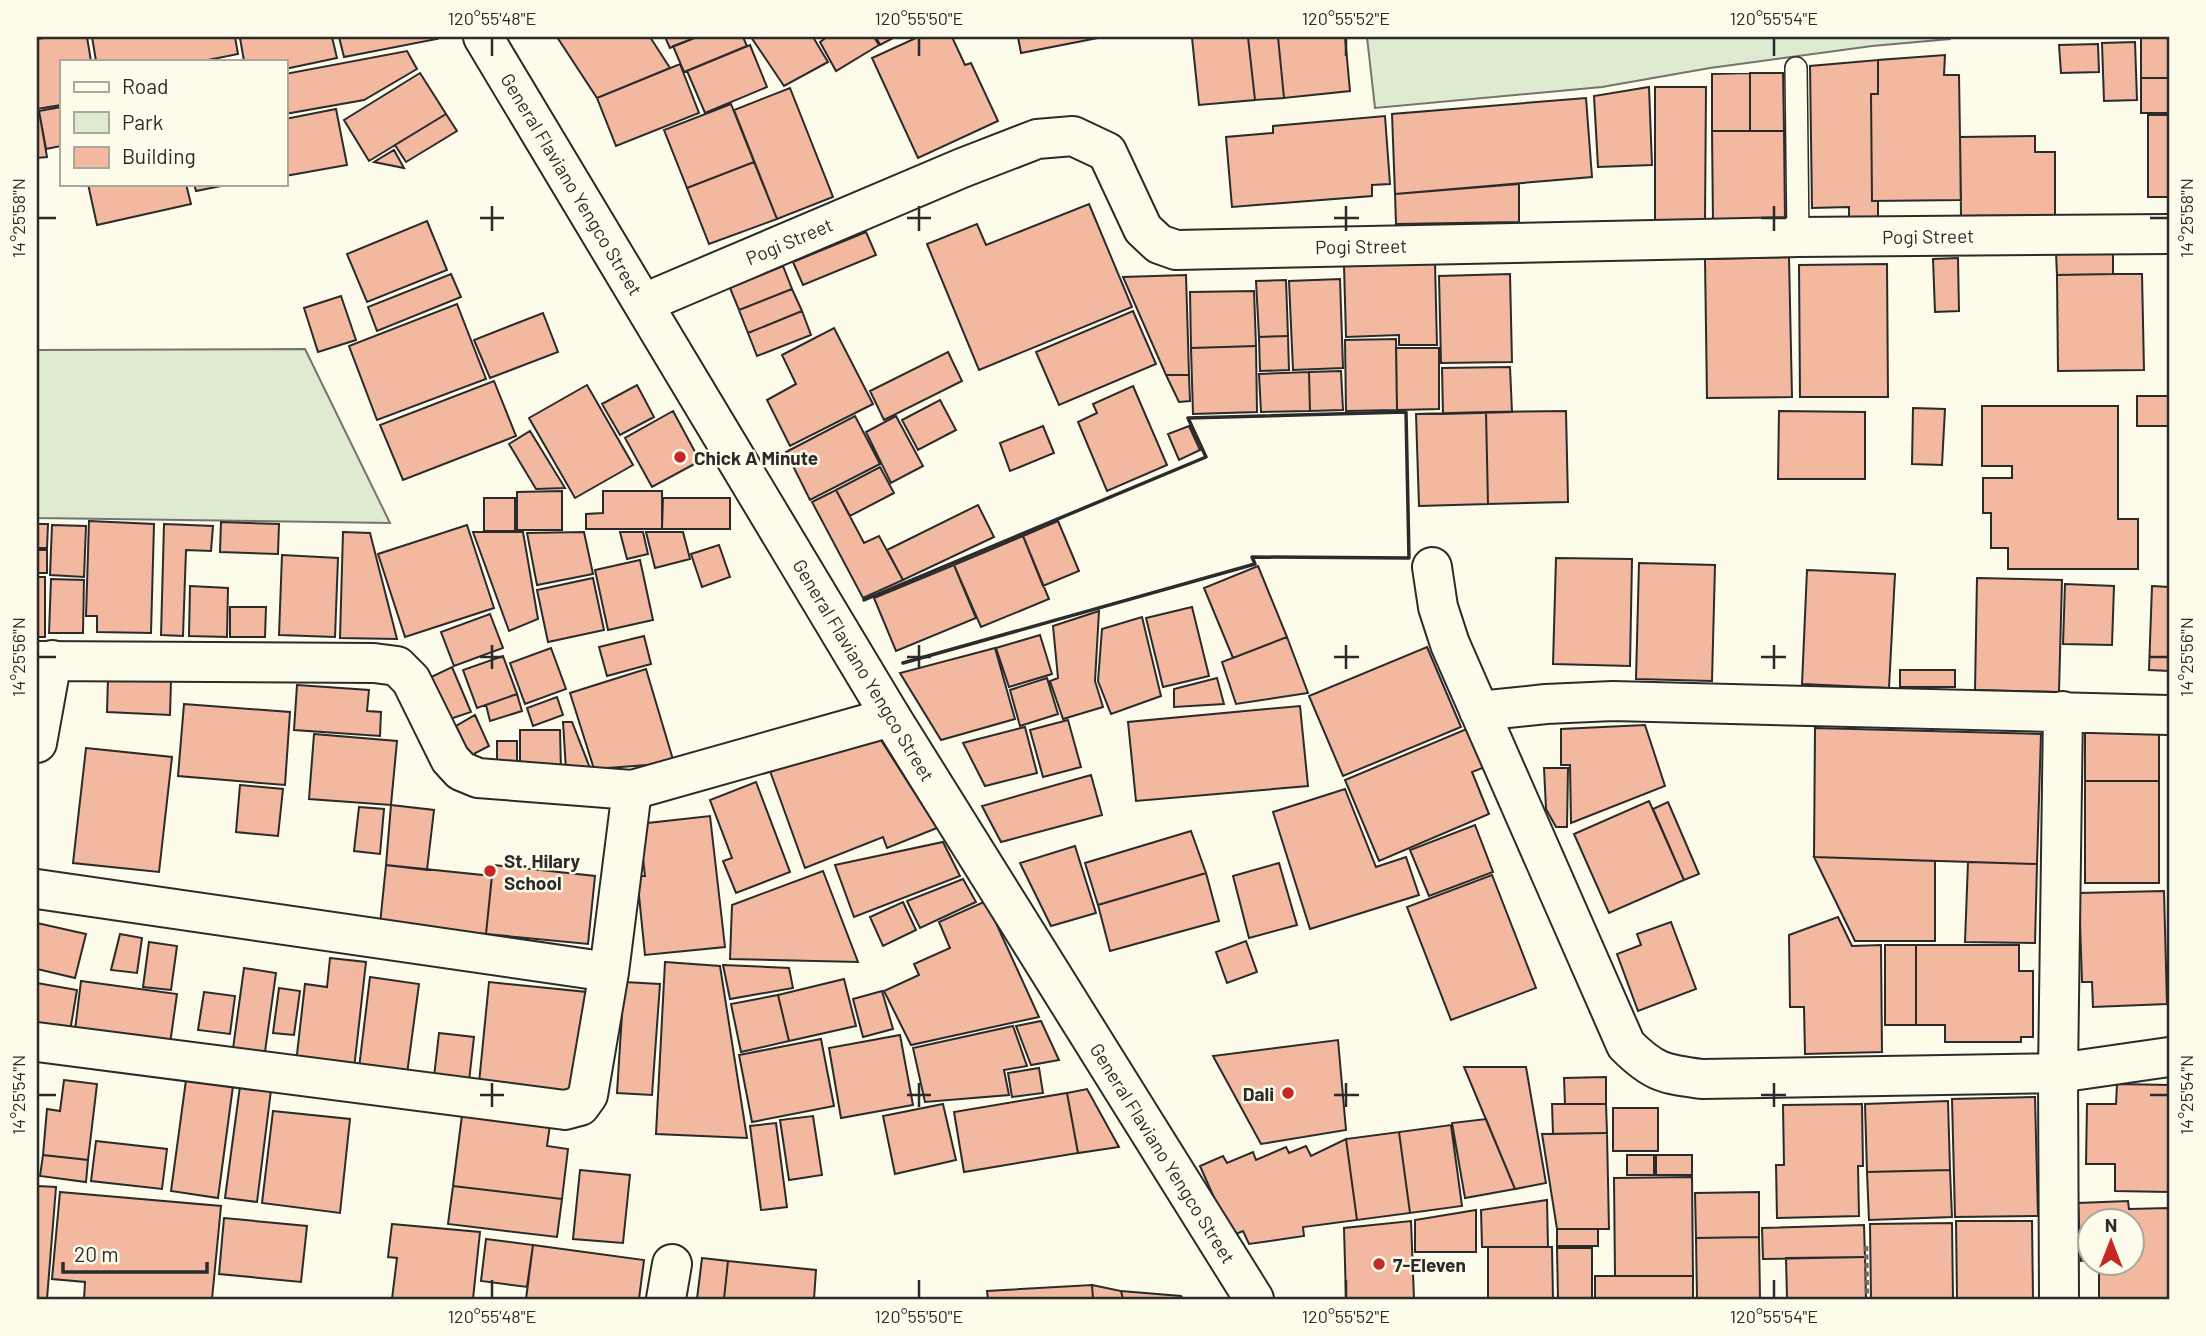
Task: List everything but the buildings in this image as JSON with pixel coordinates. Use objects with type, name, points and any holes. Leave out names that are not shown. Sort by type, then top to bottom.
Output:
[{"type":"street","name":"General Flaviano Yengco Street","points":[[483,37],[891,717],[1254,1299]]},
{"type":"street","name":"Pogi Street","points":[[644,303],[974,163],[1037,139],[1073,136],[1107,152],[1143,229],[1159,244],[1176,250],[1798,237],[2169,234]]},
{"type":"street","points":[[1432,567],[1438,607],[1446,632],[1479,711],[1626,1045],[1646,1065],[1671,1075],[1702,1079],[2058,1073],[2169,1057]]},
{"type":"street","points":[[37,743],[44,661],[373,663],[397,667],[411,680],[450,759],[461,771],[478,778],[632,790],[891,717]]},
{"type":"street","points":[[1479,711],[1613,701],[2169,715]]},
{"type":"street","points":[[2059,1299],[2058,1073],[2063,711]]},
{"type":"street","points":[[37,1042],[565,1110],[580,1106],[588,1095],[609,972],[632,790]]},
{"type":"street","points":[[37,889],[609,972]]},
{"type":"lane","points":[[1796,68],[1798,237]]},
{"type":"path","points":[[1866,1246],[1867,1299]]},
{"type":"green space","points":[[1367,37],[1950,39],[1872,46],[1710,68],[1602,87],[1375,108]]},
{"type":"green space","points":[[305,349],[390,523],[37,518],[37,350]]},
{"type":"wall","points":[[864,600],[1206,457],[1188,418],[1406,412],[1409,558],[1252,557],[1255,564],[903,663]]},
{"type":"place","name":"Chick A Minute","points":[[680,457]]},
{"type":"place","name":"St. Hilary School","points":[[490,871]]},
{"type":"place","name":"Dali","points":[[1288,1093]]},
{"type":"place","name":"7-Eleven","points":[[1379,1264]]}]
